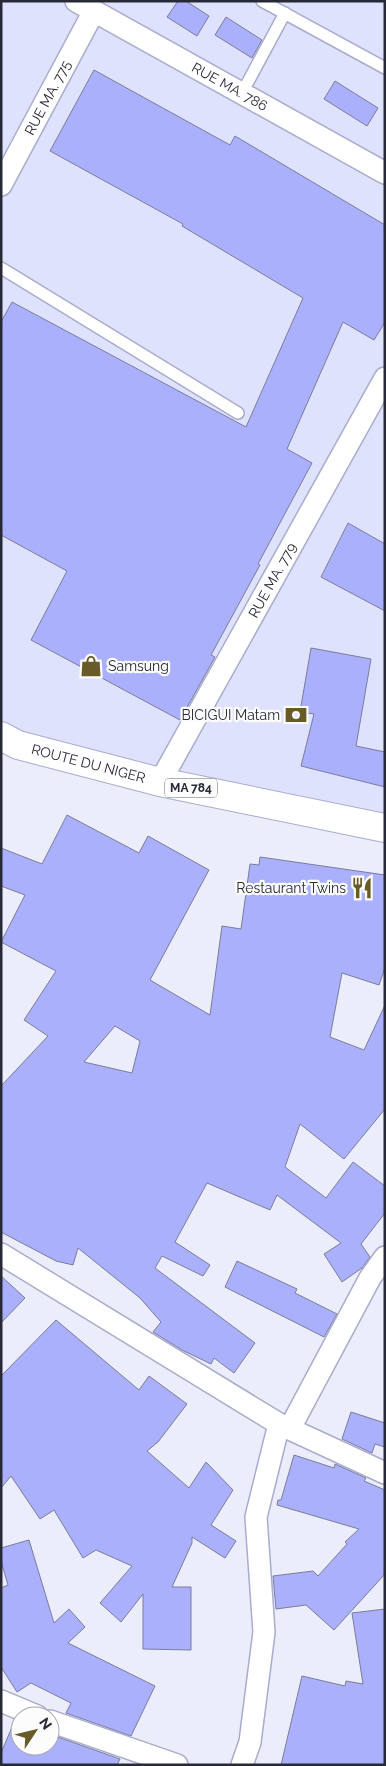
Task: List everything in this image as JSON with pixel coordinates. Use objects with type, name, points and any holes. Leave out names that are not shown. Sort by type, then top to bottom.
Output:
[{"type":"main road","name":"ROUTE DU NIGER","points":[[1,736],[18,745],[160,782],[385,828]]},
{"type":"street","name":"RUE MA. 786","points":[[85,6],[385,172]]},
{"type":"street","name":"RUE MA. 775","points":[[1,185],[85,6]]},
{"type":"street","name":"RUE MA. 779","points":[[160,782],[385,378]]},
{"type":"street","points":[[1,1254],[284,1426],[385,1473]]},
{"type":"street","points":[[242,1765],[250,1742],[264,1632],[256,1517],[284,1426],[370,1278],[385,1257]]},
{"type":"street","points":[[1,1701],[13,1706]]},
{"type":"street","points":[[60,1724],[177,1765]]},
{"type":"lane","points":[[262,1],[385,68]]},
{"type":"lane","points":[[242,93],[285,13]]},
{"type":"lane","points":[[1,268],[238,413]]},
{"type":"shaded area","points":[[1,1],[385,1],[385,828],[1,736]]},
{"type":"building","points":[[178,1],[186,1],[209,16],[197,36],[167,17]]},
{"type":"building","points":[[226,17],[262,40],[252,58],[215,35]]},
{"type":"building","points":[[94,70],[230,145],[235,136],[385,225],[385,322],[374,340],[343,322],[287,449],[312,463],[211,655],[215,657],[180,720],[31,640],[67,571],[1,535],[1,322],[12,302],[246,427],[303,298],[182,226],[183,224],[50,151]]},
{"type":"building","points":[[335,81],[378,108],[367,126],[324,99]]},
{"type":"building","points":[[348,523],[385,544],[385,611],[321,577]]},
{"type":"building","points":[[311,648],[371,659],[356,746],[385,752],[385,787],[301,766],[314,714],[300,712]]},
{"type":"building","points":[[67,815],[139,853],[148,836],[209,870],[150,980],[210,1015],[222,926],[241,929],[250,864],[259,865],[260,857],[385,875],[385,968],[379,985],[342,973],[330,1037],[364,1050],[385,1005],[385,1109],[344,1159],[300,1124],[285,1167],[326,1198],[353,1162],[385,1186],[385,1213],[361,1244],[370,1257],[362,1268],[342,1282],[324,1254],[341,1243],[277,1195],[270,1210],[207,1183],[175,1242],[210,1265],[203,1276],[162,1256],[155,1268],[255,1343],[234,1373],[214,1358],[211,1364],[182,1350],[153,1332],[161,1322],[140,1298],[78,1248],[73,1265],[56,1261],[1,1232],[1,1086],[48,1036],[24,1020],[56,971],[1,942],[25,895],[1,886],[1,848],[42,864]],"holes":[[[115,1026],[140,1041],[132,1073],[84,1062]]]},
{"type":"building","points":[[237,1261],[297,1289],[295,1293],[337,1314],[324,1337],[225,1287]]},
{"type":"building","points":[[1,1276],[25,1298],[1,1323]]},
{"type":"building","points":[[56,1320],[139,1390],[149,1376],[187,1404],[158,1442],[147,1451],[189,1488],[206,1462],[233,1490],[211,1525],[236,1541],[225,1558],[192,1537],[192,1543],[172,1587],[191,1587],[191,1650],[143,1649],[143,1594],[121,1622],[100,1603],[132,1566],[96,1550],[83,1558],[54,1510],[40,1519],[11,1476],[1,1488],[1,1376]]},
{"type":"building","points":[[351,1412],[385,1423],[385,1447],[375,1444],[372,1453],[342,1439]]},
{"type":"building","points":[[294,1455],[334,1468],[335,1464],[366,1478],[364,1481],[385,1490],[385,1574],[334,1630],[306,1605],[276,1609],[273,1576],[313,1571],[318,1576],[347,1544],[345,1542],[359,1529],[277,1505],[278,1500],[281,1500]]},
{"type":"building","points":[[29,1540],[54,1623],[69,1609],[85,1627],[68,1643],[155,1686],[131,1736],[66,1713],[71,1703],[31,1683],[17,1692],[1,1667],[1,1588],[8,1585],[1,1561],[1,1548]]},
{"type":"building","points":[[385,1609],[385,1765],[281,1765],[302,1676],[345,1686],[346,1681],[363,1684],[352,1613]]},
{"type":"building","points":[[10,1732],[10,1756],[60,1756],[60,1738],[120,1759],[117,1765],[1,1765],[1,1753]]},
{"type":"place","name":"Samsung","points":[[91,666]]},
{"type":"place","name":"BICIGUI Matam","points":[[296,715]]},
{"type":"place","name":"Restaurant Twins","points":[[362,888]]}]
